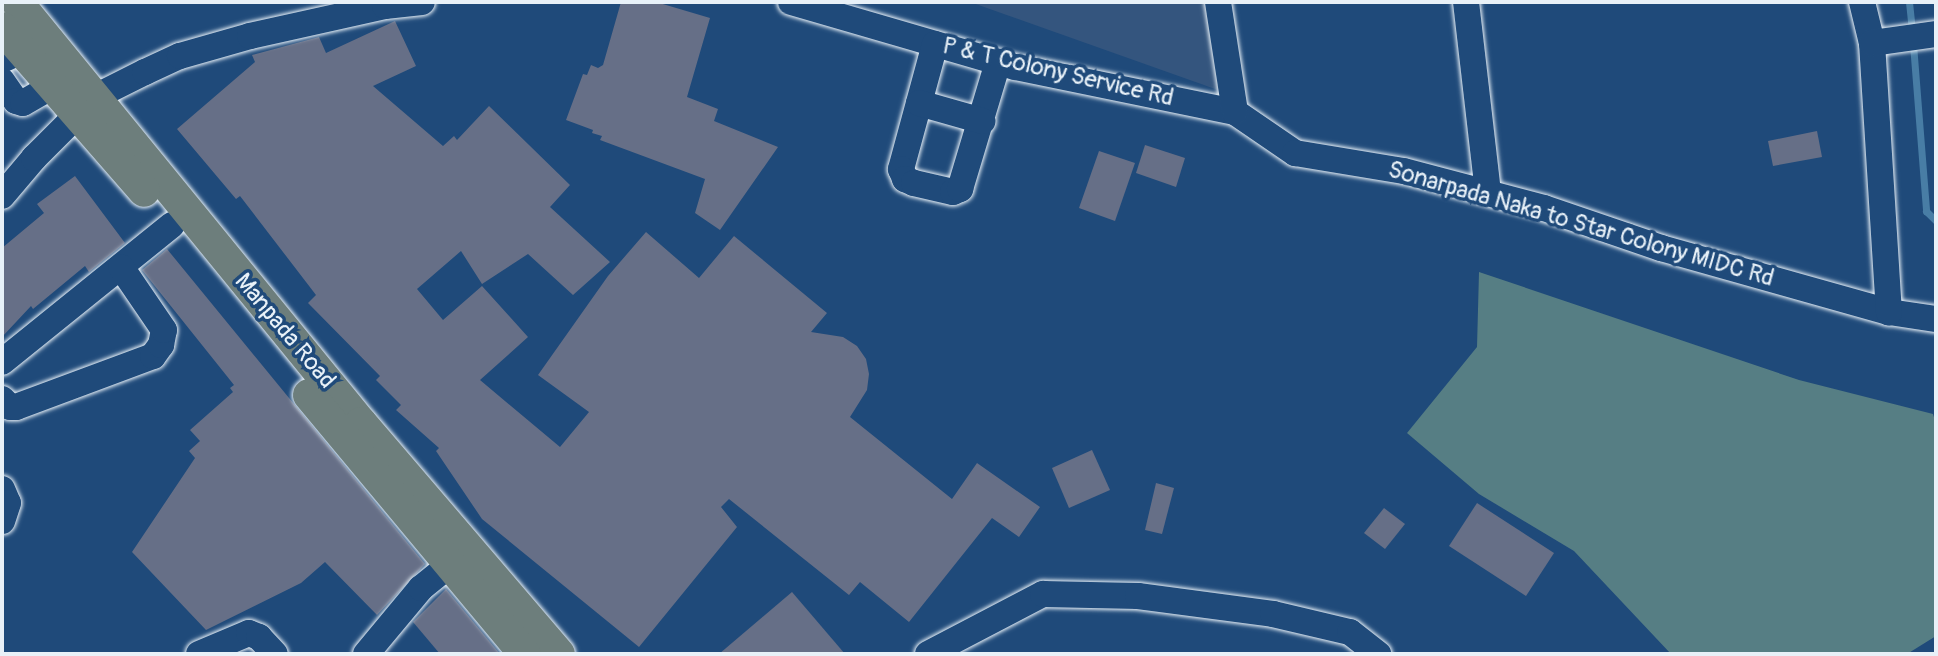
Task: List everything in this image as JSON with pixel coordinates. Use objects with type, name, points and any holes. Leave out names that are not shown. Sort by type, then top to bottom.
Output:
[{"type":"main road","name":"Manpada Road","points":[[17,2],[63,80],[352,430],[460,557],[559,654]]},
{"type":"main road","name":"Manpada Road","points":[[8,47],[63,80]]},
{"type":"main road","name":"Manpada Road","points":[[86,107],[172,225],[213,260]]},
{"type":"main road","name":"Manpada Road","points":[[460,557],[525,654]]},
{"type":"street","points":[[2,196],[34,158],[86,107],[180,56],[250,36],[385,6],[422,2]]},
{"type":"street","name":"P & T Colony Service Rd","points":[[791,2],[998,62],[1235,112]]},
{"type":"street","points":[[1218,2],[1235,112]]},
{"type":"street","points":[[1466,2],[1488,193]]},
{"type":"street","points":[[1862,2],[1872,43],[1889,312]]},
{"type":"street","points":[[1872,43],[1936,34]]},
{"type":"street","points":[[935,44],[901,169],[905,179],[914,183],[953,192],[960,189],[998,62]]},
{"type":"street","points":[[2,81],[20,103],[63,80]]},
{"type":"street","points":[[919,103],[982,121]]},
{"type":"street","name":"Sonarpada Naka to Star Colony MIDC Rd","points":[[1235,112],[1295,153],[1404,171],[1544,208],[1661,248],[1889,312],[1936,319]]},
{"type":"street","points":[[2,362],[172,225]]},
{"type":"street","points":[[2,399],[10,407],[16,407],[153,356],[161,345],[164,330],[121,267]]},
{"type":"street","points":[[2,489],[8,503],[2,521]]},
{"type":"street","points":[[366,654],[421,588],[460,557]]},
{"type":"street","points":[[928,654],[1043,594],[1138,596],[1273,614],[1350,632],[1378,654]]},
{"type":"street","points":[[199,654],[249,633],[259,637],[275,654]]},
{"type":"shaded area","points":[[970,2],[1205,2],[1218,90]]},
{"type":"green space","points":[[1479,272],[1799,380],[1933,414],[1936,424],[1936,636],[1907,654],[1671,654],[1574,551],[1479,494],[1407,433],[1477,347]]},
{"type":"building","points":[[621,2],[656,2],[710,18],[687,97],[718,109],[714,121],[778,147],[720,230],[695,213],[705,179],[600,140],[602,136],[592,133],[593,130],[566,120],[583,74],[587,75],[591,65],[598,68],[603,65]]},
{"type":"building","points":[[395,21],[416,66],[373,86],[443,146],[454,136],[457,140],[489,106],[570,185],[550,207],[610,262],[573,295],[528,254],[482,284],[461,251],[417,289],[443,320],[482,286],[528,337],[480,380],[560,447],[589,412],[538,375],[608,276],[646,232],[699,278],[734,236],[827,313],[811,332],[843,337],[857,346],[866,359],[869,374],[867,390],[850,417],[952,499],[977,463],[1040,507],[1019,537],[992,518],[909,622],[860,582],[849,595],[729,499],[721,507],[737,527],[639,647],[482,519],[436,451],[439,448],[396,410],[401,405],[376,380],[380,376],[308,303],[316,295],[240,196],[236,199],[177,129],[255,62],[252,55],[319,37],[326,53]]},
{"type":"building","points":[[1817,131],[1822,157],[1773,166],[1768,141]]},
{"type":"building","points":[[1145,145],[1185,158],[1176,187],[1136,173]]},
{"type":"building","points":[[1099,151],[1135,163],[1115,221],[1079,208]]},
{"type":"building","points":[[75,176],[125,243],[89,272],[85,266],[33,309],[31,306],[2,337],[2,248],[44,213],[37,204]]},
{"type":"building","points":[[167,249],[425,564],[377,615],[325,562],[301,583],[206,630],[132,552],[195,458],[189,451],[200,441],[190,430],[233,392],[230,388],[234,385],[142,270]]},
{"type":"building","points":[[1092,450],[1110,490],[1069,508],[1052,468]]},
{"type":"building","points":[[1156,483],[1174,488],[1162,534],[1145,530]]},
{"type":"building","points":[[1477,503],[1554,553],[1526,596],[1449,546]]},
{"type":"building","points":[[1384,508],[1405,524],[1385,549],[1364,533]]},
{"type":"building","points":[[446,589],[500,654],[440,654],[413,622]]},
{"type":"building","points":[[792,592],[845,654],[719,654]]},
{"type":"waterway","points":[[1909,2],[1912,32]]},
{"type":"waterway","points":[[1913,44],[1926,211],[1936,221]]}]
